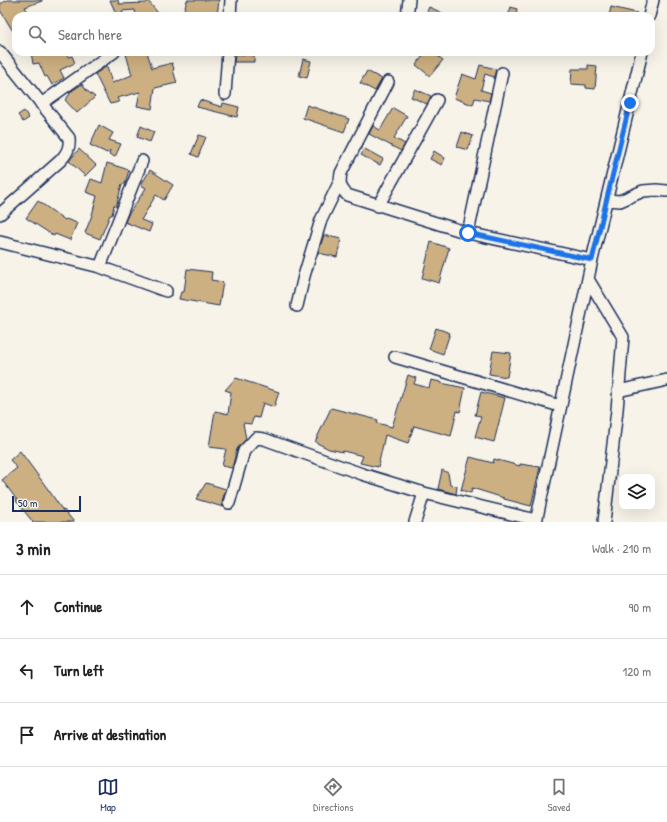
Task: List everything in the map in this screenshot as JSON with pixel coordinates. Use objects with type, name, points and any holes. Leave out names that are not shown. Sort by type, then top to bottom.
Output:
[{"type":"street","points":[[230,12],[231,0]]},
{"type":"street","points":[[408,12],[409,0]]},
{"type":"street","points":[[650,12],[653,0]]},
{"type":"street","points":[[0,52],[69,138],[70,146],[68,152],[61,160],[0,214]]},
{"type":"street","points":[[41,104],[108,56]]},
{"type":"street","points":[[225,94],[228,56]]},
{"type":"street","points":[[229,503],[244,451],[256,438],[264,439],[362,474],[424,493],[536,521],[592,260],[641,56]]},
{"type":"street","points":[[468,233],[502,73]]},
{"type":"street","points":[[297,306],[320,220],[339,183],[341,173],[388,82]]},
{"type":"street","points":[[378,206],[437,100]]},
{"type":"street","points":[[100,267],[142,161]]},
{"type":"street","points":[[339,183],[347,196],[378,206],[468,233],[592,260]]},
{"type":"street","points":[[607,200],[620,201],[643,191],[667,191]]},
{"type":"street","points":[[0,242],[100,267],[166,290]]},
{"type":"street","points":[[588,279],[622,334],[618,391],[604,522]]},
{"type":"street","points":[[395,356],[560,406]]},
{"type":"street","points":[[618,391],[667,380]]},
{"type":"street","points":[[415,522],[424,493]]},
{"type":"building","points":[[7,0],[42,0],[25,7],[28,12],[12,12],[12,30],[0,10],[0,4]]},
{"type":"building","points":[[110,0],[118,0],[119,4],[146,3],[148,1],[157,12],[135,12],[135,10],[115,12]]},
{"type":"building","points":[[187,0],[219,0],[218,12],[184,12]]},
{"type":"building","points":[[429,7],[440,12],[427,12]]},
{"type":"building","points":[[511,7],[517,9],[517,12],[509,12]]},
{"type":"building","points":[[611,7],[633,12],[610,12]]},
{"type":"building","points":[[32,56],[72,56],[75,63],[60,70],[64,78],[52,85],[47,76],[45,77],[39,63],[33,64]]},
{"type":"building","points":[[127,56],[148,56],[152,68],[172,63],[177,83],[155,88],[152,109],[137,106],[140,92],[117,98],[119,102],[110,104],[95,74],[107,66],[112,83],[132,75]]},
{"type":"building","points":[[235,56],[254,56],[254,62],[234,62]]},
{"type":"building","points":[[423,56],[438,56],[443,60],[430,76],[416,65]]},
{"type":"building","points":[[303,59],[311,61],[307,78],[299,76]]},
{"type":"building","points":[[480,65],[496,69],[494,77],[485,74],[481,90],[491,93],[489,101],[475,98],[473,105],[454,98],[462,74],[476,79]]},
{"type":"building","points":[[588,65],[597,66],[595,89],[586,88],[586,85],[571,84],[572,69],[588,69]]},
{"type":"building","points":[[367,71],[382,79],[375,91],[360,83]]},
{"type":"building","points":[[82,84],[86,90],[95,97],[77,113],[65,100],[70,94],[69,93]]},
{"type":"building","points":[[415,89],[431,96],[427,104],[411,97]]},
{"type":"building","points":[[200,100],[222,107],[223,103],[239,107],[237,117],[197,107]]},
{"type":"building","points":[[307,105],[349,119],[344,132],[303,118]]},
{"type":"building","points":[[393,108],[407,116],[394,138],[405,144],[401,151],[369,134],[373,126],[380,130]]},
{"type":"building","points":[[24,111],[29,118],[23,122],[18,115]]},
{"type":"building","points":[[99,125],[113,133],[109,140],[121,144],[115,157],[109,154],[110,150],[107,153],[90,145]]},
{"type":"building","points":[[141,126],[154,132],[150,142],[137,137]]},
{"type":"building","points":[[462,132],[473,136],[468,150],[457,147]]},
{"type":"building","points":[[199,135],[206,137],[198,157],[191,154]]},
{"type":"building","points":[[79,149],[96,165],[85,176],[69,161]]},
{"type":"building","points":[[365,149],[383,159],[380,165],[361,155]]},
{"type":"building","points":[[434,151],[445,158],[442,165],[430,159]]},
{"type":"building","points":[[107,163],[129,170],[125,184],[122,184],[116,207],[114,205],[112,215],[110,215],[100,239],[85,233],[97,196],[86,192],[91,179],[102,183]]},
{"type":"building","points":[[150,170],[173,185],[164,200],[156,195],[141,220],[152,224],[149,232],[125,222],[146,188],[141,185]]},
{"type":"building","points":[[38,201],[65,220],[66,219],[77,223],[70,240],[55,234],[54,236],[26,218]]},
{"type":"building","points":[[324,235],[341,239],[337,257],[318,253]]},
{"type":"building","points":[[431,242],[449,248],[439,283],[422,278]]},
{"type":"building","points":[[187,269],[212,272],[211,280],[223,282],[219,306],[179,299],[181,292],[184,292]]},
{"type":"building","points":[[436,328],[450,333],[443,354],[429,349]]},
{"type":"building","points":[[493,351],[511,353],[507,377],[489,374]]},
{"type":"building","points":[[408,375],[416,378],[414,384],[429,388],[431,380],[465,388],[460,412],[457,411],[451,436],[414,426],[408,443],[385,435],[378,467],[360,463],[363,456],[329,449],[315,442],[331,408],[378,420],[377,423],[392,427]]},
{"type":"building","points":[[236,378],[279,392],[274,407],[263,403],[259,418],[254,417],[251,424],[243,423],[246,439],[237,449],[232,468],[222,466],[226,449],[209,447],[215,411],[228,414],[231,392],[225,390]]},
{"type":"building","points":[[481,392],[505,398],[494,442],[475,437],[481,416],[475,415]]},
{"type":"building","points":[[20,451],[63,511],[64,510],[74,522],[33,522],[16,501],[17,500],[2,480],[17,468],[10,460]]},
{"type":"building","points":[[470,457],[493,463],[494,459],[520,466],[520,464],[540,467],[531,506],[472,488],[471,493],[461,490]]},
{"type":"building","points":[[442,470],[448,473],[450,485],[457,486],[456,494],[438,489]]},
{"type":"building","points":[[206,483],[226,489],[222,501],[223,507],[196,499]]},
{"type":"route","points":[[468,233],[592,260],[630,103]]}]
